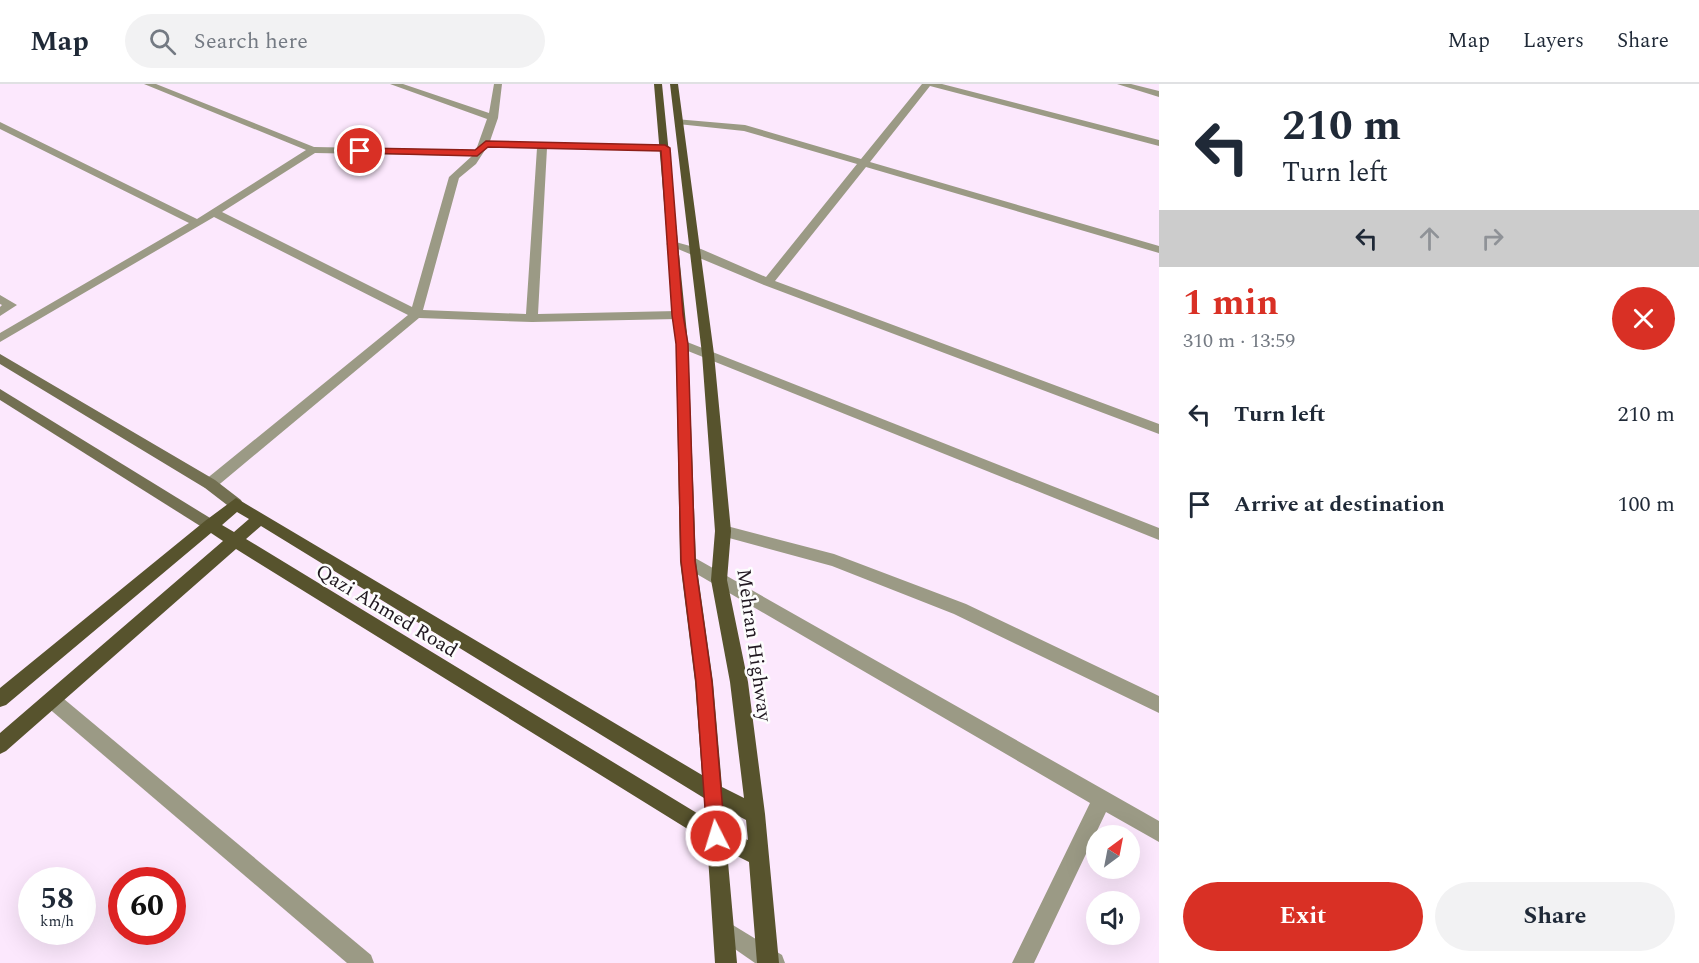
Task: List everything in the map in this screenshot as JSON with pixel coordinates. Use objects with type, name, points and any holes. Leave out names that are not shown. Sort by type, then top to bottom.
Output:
[{"type":"main road","points":[[658,84],[677,315],[682,344],[688,561],[704,682],[726,963]]},
{"type":"main road","name":"Mehran Highway","points":[[674,84],[697,251],[708,354],[723,531],[719,579],[739,682],[770,961]]},
{"type":"main road","name":"Qazi Ahmed Road","points":[[0,358],[712,792],[755,814]]},
{"type":"main road","name":"Qazi Ahmed Road","points":[[0,394],[233,540],[716,836],[757,855]]},
{"type":"main road","points":[[0,699],[237,504]]},
{"type":"main road","points":[[0,745],[260,518]]},
{"type":"street","points":[[148,84],[314,150],[477,153]]},
{"type":"street","points":[[394,84],[493,118]]},
{"type":"street","points":[[210,484],[416,314],[454,177],[461,168],[475,159],[477,153],[486,144],[498,84]]},
{"type":"street","points":[[768,282],[927,84]]},
{"type":"street","points":[[932,84],[1159,143]]},
{"type":"street","points":[[1121,84],[1159,94]]},
{"type":"street","points":[[678,121],[746,128],[1159,250]]},
{"type":"street","points":[[0,125],[197,223]]},
{"type":"street","points":[[486,144],[665,148]]},
{"type":"street","points":[[532,318],[542,146]]},
{"type":"street","points":[[2,334],[197,223],[314,150]]},
{"type":"street","points":[[213,212],[416,314],[532,318],[677,315]]},
{"type":"street","points":[[672,244],[697,251],[768,282],[1159,429]]},
{"type":"street","points":[[0,298],[11,305],[0,312]]},
{"type":"street","points":[[682,344],[1159,534]]},
{"type":"street","points":[[723,531],[834,560],[960,609],[1159,705]]},
{"type":"street","points":[[688,561],[1159,832]]},
{"type":"street","points":[[52,700],[363,963]]},
{"type":"street","points":[[1023,963],[1102,799]]},
{"type":"street","points":[[723,929],[770,961]]},
{"type":"route","points":[[360,151],[477,153],[486,144],[665,148],[677,315],[682,344],[688,561],[704,682],[716,836]]}]
